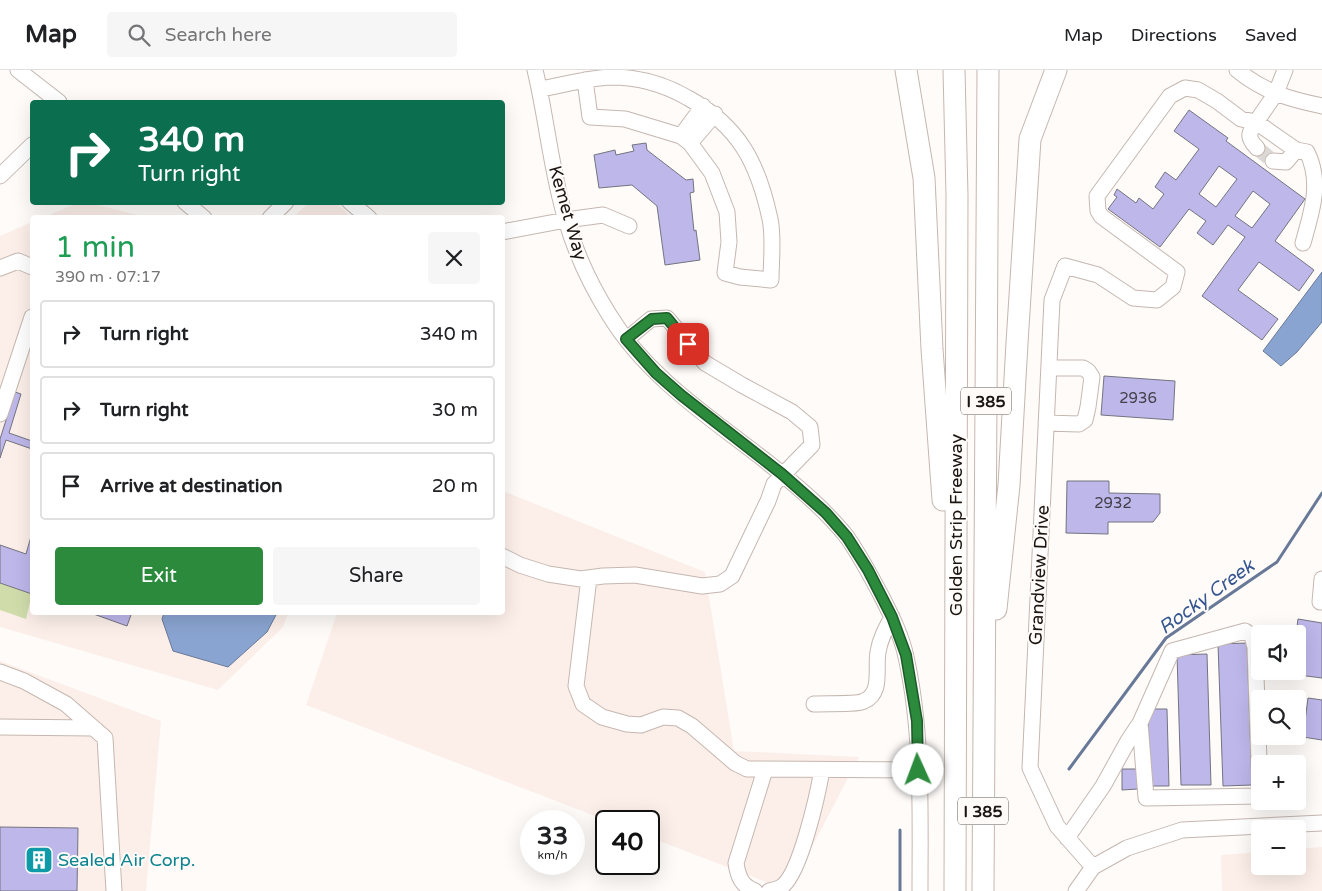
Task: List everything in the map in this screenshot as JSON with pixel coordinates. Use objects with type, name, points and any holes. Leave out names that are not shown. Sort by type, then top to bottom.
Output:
[{"type":"highway","points":[[906,70],[924,178],[932,348],[956,663]]},
{"type":"highway","name":"Golden Strip Freeway","points":[[954,70],[957,195],[955,891]]},
{"type":"highway","name":"Golden Strip Freeway","points":[[983,891],[988,70]]},
{"type":"highway","points":[[983,731],[1009,485],[1030,139],[1056,70]]},
{"type":"street","points":[[18,70],[56,100]]},
{"type":"street","name":"Kemet Way","points":[[535,70],[566,220],[584,270],[610,317],[626,339],[656,373],[693,406],[782,474],[826,513],[847,537],[868,570],[892,617],[906,655],[917,721],[920,891]]},
{"type":"street","points":[[1238,70],[1249,80],[1286,98],[1322,106]]},
{"type":"street","points":[[1257,148],[1250,141],[1249,132],[1276,93],[1286,70]]},
{"type":"street","points":[[540,89],[585,80],[633,79],[658,84],[679,93],[709,110],[733,132],[747,152],[759,177],[771,222],[771,280],[725,274],[729,242],[727,212],[712,173],[686,139],[625,119],[590,117],[585,80]]},
{"type":"street","name":"Grandview Drive","points":[[1093,866],[1057,826],[1030,768],[1052,300],[1065,266],[1098,275],[1133,298],[1157,300],[1172,287],[1177,272],[1101,216],[1098,211],[1097,196],[1170,96],[1185,88],[1198,90],[1217,101],[1241,119],[1256,122]]},
{"type":"street","points":[[686,139],[709,110]]},
{"type":"street","points":[[1256,122],[1296,150],[1307,152],[1314,164],[1317,187],[1303,243]]},
{"type":"street","points":[[0,176],[30,147]]},
{"type":"street","points":[[1273,161],[1286,162],[1296,150]]},
{"type":"street","points":[[188,205],[200,215]]},
{"type":"street","points":[[273,215],[283,205]]},
{"type":"street","points":[[354,205],[366,215]]},
{"type":"street","points":[[505,231],[603,215],[629,226]]},
{"type":"street","points":[[0,268],[18,261],[30,266]]},
{"type":"street","points":[[505,558],[520,565],[548,574],[582,579],[635,575],[702,586],[720,584],[732,576],[768,501],[774,484],[812,445],[810,426],[792,412],[742,385],[705,362],[667,318],[652,319],[626,339]]},
{"type":"street","points":[[0,414],[30,323]]},
{"type":"street","points":[[1046,423],[1079,424],[1085,420],[1092,377],[1083,368],[1049,368]]},
{"type":"street","points":[[589,578],[576,686],[583,704],[602,717],[626,724],[640,725],[664,717],[678,718],[692,726],[734,763],[747,769],[918,770]]},
{"type":"street","points":[[1322,579],[1320,602],[1322,602]]},
{"type":"street","points":[[814,704],[863,702],[873,693],[877,682],[878,652],[883,634],[892,617]]},
{"type":"street","points":[[1068,838],[1103,786],[1140,723],[1172,651],[1245,631],[1252,636],[1255,647],[1259,755]]},
{"type":"street","points":[[0,672],[24,681],[66,704],[105,738],[114,891]]},
{"type":"street","points":[[1140,723],[1146,798],[1251,796]]},
{"type":"street","points":[[0,727],[93,728]]},
{"type":"street","points":[[755,891],[747,888],[738,876],[736,864],[765,770]]},
{"type":"street","points":[[770,891],[782,887],[798,860],[817,801],[822,770]]},
{"type":"street","points":[[1076,891],[1093,866],[1127,848],[1182,830],[1322,823]]},
{"type":"shaded area","points":[[73,205],[97,205],[138,215],[49,215]]},
{"type":"shaded area","points":[[307,205],[338,205],[349,215],[295,215]]},
{"type":"shaded area","points":[[30,223],[30,615],[287,615],[283,627],[218,690],[0,627],[0,236]]},
{"type":"shaded area","points":[[505,492],[705,572],[734,751],[859,757],[789,891],[660,841],[660,810],[595,810],[595,816],[585,812],[585,810],[579,810],[306,705],[336,615],[505,615]]},
{"type":"shaded area","points":[[0,661],[161,721],[146,891],[0,891]]},
{"type":"shaded area","points":[[1322,847],[1322,891],[1222,891],[1221,855],[1251,853],[1251,875],[1306,875],[1306,848]]},
{"type":"green space","points":[[0,583],[30,593],[26,619],[0,610]]},
{"type":"water","points":[[1322,272],[1322,322],[1297,352],[1281,366],[1263,351]]},
{"type":"water","points":[[163,615],[276,615],[267,632],[228,667],[173,651],[162,619]]},
{"type":"building","points":[[1189,110],[1228,138],[1226,141],[1305,199],[1275,241],[1314,270],[1299,291],[1259,262],[1238,290],[1278,319],[1262,340],[1202,296],[1245,237],[1228,225],[1213,245],[1197,233],[1206,221],[1189,209],[1160,247],[1108,209],[1117,197],[1114,195],[1117,189],[1136,203],[1139,198],[1153,209],[1164,194],[1155,187],[1165,172],[1176,180],[1199,149],[1174,131]],"holes":[[[1219,166],[1237,179],[1216,207],[1199,194]],[[1253,191],[1270,204],[1252,228],[1235,216]]]},
{"type":"building","points":[[646,143],[647,150],[686,180],[693,179],[694,192],[690,193],[694,231],[696,230],[700,260],[665,265],[657,206],[632,185],[599,188],[594,155],[615,150],[616,155],[634,151],[632,145]]},
{"type":"building","points":[[1104,376],[1175,381],[1173,420],[1101,415]]},
{"type":"building","points":[[15,392],[21,394],[9,433],[30,440],[30,448],[6,440],[0,458],[0,439]]},
{"type":"building","points":[[1067,481],[1109,481],[1109,493],[1160,494],[1160,513],[1153,522],[1108,522],[1108,534],[1066,533]]},
{"type":"building","points":[[30,540],[30,593],[0,583],[0,545],[26,554]]},
{"type":"building","points":[[96,615],[131,615],[127,626]]},
{"type":"building","points":[[1298,619],[1322,623],[1322,678],[1306,676],[1306,625],[1297,625]]},
{"type":"building","points":[[1247,643],[1251,785],[1223,786],[1218,644]]},
{"type":"building","points":[[1207,654],[1211,785],[1181,785],[1177,655]]},
{"type":"building","points":[[1308,698],[1322,700],[1322,740],[1306,737]]},
{"type":"building","points":[[1148,709],[1167,709],[1169,786],[1150,786]]},
{"type":"building","points":[[1122,769],[1137,769],[1138,789],[1122,790]]},
{"type":"building","name":"Sealed Air Corp.","points":[[0,827],[78,828],[77,891],[0,891]]},
{"type":"waterway","name":"Rocky Creek","points":[[1069,769],[1166,638],[1277,562],[1322,493]]},
{"type":"waterway","name":"Rocky Creek","points":[[900,830],[900,891]]},
{"type":"tunnel","points":[[1257,148],[1273,161]]},
{"type":"place","name":"Sealed Air Corp.","points":[[39,860]]},
{"type":"route","points":[[688,344],[667,318],[652,319],[626,339],[656,373],[693,406],[782,474],[826,513],[847,537],[868,570],[892,617],[906,655],[917,721],[918,770]]}]
